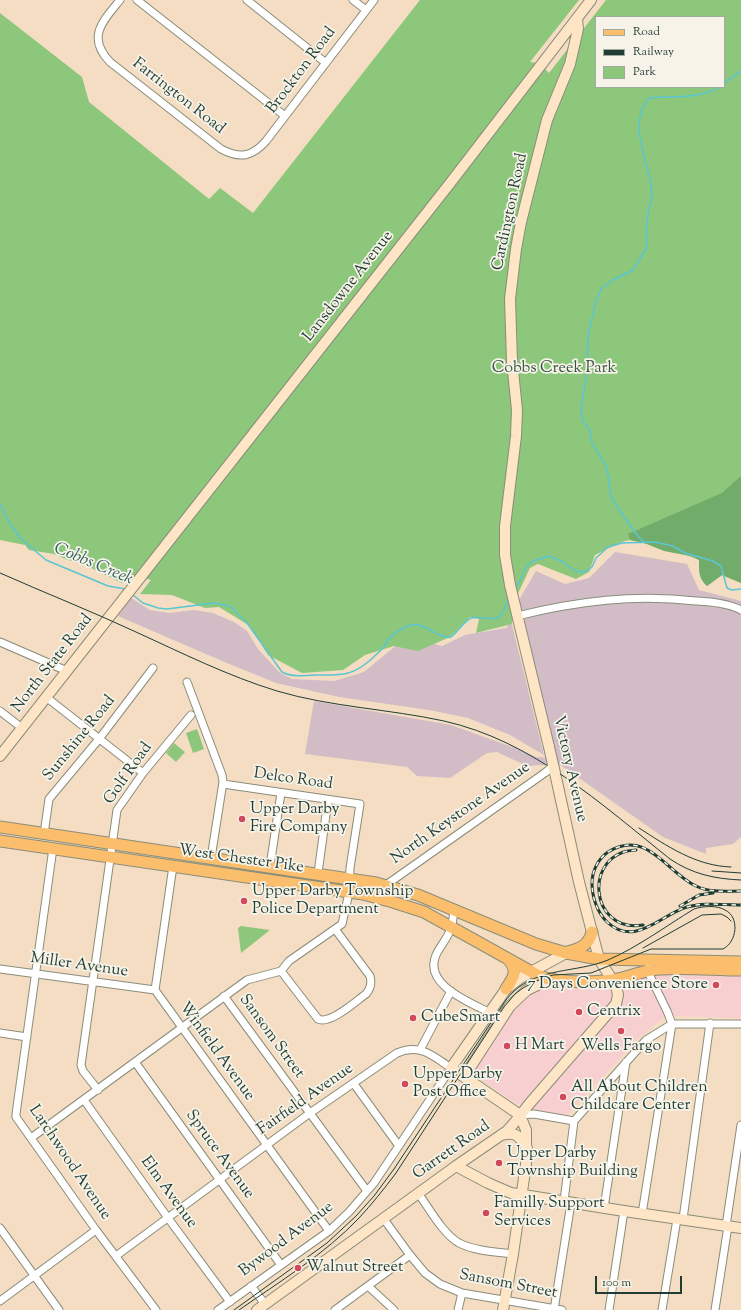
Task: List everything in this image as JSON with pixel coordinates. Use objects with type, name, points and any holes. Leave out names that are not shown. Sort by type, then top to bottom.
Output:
[{"type":"main road","name":"West Chester Pike","points":[[0,827],[318,873],[386,885],[418,895],[536,944],[566,953],[599,959],[649,965]]},
{"type":"main road","name":"West Chester Pike","points":[[0,840],[378,898],[414,908],[452,927],[539,976],[550,979],[596,981],[612,980],[649,965]]},
{"type":"main road","points":[[233,875],[235,861]]},
{"type":"main road","points":[[566,953],[575,951],[586,945],[592,932]]},
{"type":"main road","points":[[506,989],[514,978],[515,972],[513,965],[507,958]]},
{"type":"main road","points":[[649,965],[741,962]]},
{"type":"main road","points":[[649,965],[663,968],[741,970]]},
{"type":"street","name":"Farrington Road","points":[[120,0],[100,26],[98,36],[99,47],[103,54],[110,62],[221,150],[232,155],[247,155]]},
{"type":"street","points":[[137,0],[285,116]]},
{"type":"street","points":[[246,0],[326,63]]},
{"type":"street","points":[[353,0],[366,10]]},
{"type":"street","name":"Brockton Road","points":[[247,155],[261,147],[374,0]]},
{"type":"street","name":"Lansdowne Avenue","points":[[129,591],[456,175],[591,0]]},
{"type":"street","name":"Cardington Road","points":[[510,585],[505,545],[506,514],[516,436],[516,391],[512,361],[510,299],[512,276],[520,222],[548,120],[570,64],[578,29],[577,18]]},
{"type":"street","name":"Victory Avenue","points":[[510,585],[549,747],[551,770],[592,932],[599,959],[612,980]]},
{"type":"street","name":"North State Road","points":[[0,756],[129,591]]},
{"type":"street","points":[[516,612],[638,597],[702,601],[724,604],[741,610]]},
{"type":"street","points":[[0,642],[67,671]]},
{"type":"street","name":"Sunshine Road","points":[[44,834],[49,799],[99,739],[153,668]]},
{"type":"street","points":[[187,682],[222,775],[223,784],[211,858]]},
{"type":"street","points":[[46,697],[143,773]]},
{"type":"street","points":[[0,711],[22,728]]},
{"type":"street","name":"Golf Road","points":[[110,857],[117,810],[143,773],[191,715]]},
{"type":"street","name":"North Keystone Avenue","points":[[386,885],[551,770]]},
{"type":"street","name":"Delco Road","points":[[223,784],[360,804],[350,868],[351,878]]},
{"type":"street","points":[[270,866],[281,793]]},
{"type":"street","points":[[318,873],[328,800]]},
{"type":"street","name":"Larchwood Avenue","points":[[53,848],[16,1114],[96,1230],[156,1310]]},
{"type":"street","points":[[98,1090],[80,1065],[110,857]]},
{"type":"street","points":[[155,990],[173,866]]},
{"type":"street","points":[[32,1138],[247,980],[281,971],[289,961],[342,924],[351,878]]},
{"type":"street","points":[[454,910],[452,927],[437,954],[434,966],[438,979],[451,991],[490,1013]]},
{"type":"street","points":[[281,971],[318,1019],[322,1021],[331,1018],[366,994],[370,990],[370,976],[335,929]]},
{"type":"street","name":"Bywood Avenue","points":[[218,1310],[329,1231],[374,1183],[506,989],[514,982],[566,953]]},
{"type":"street","points":[[642,1214],[672,1024],[649,965]]},
{"type":"street","name":"Miller Avenue","points":[[0,969],[92,983],[155,990]]},
{"type":"street","points":[[464,1077],[510,1006],[527,990],[550,979]]},
{"type":"street","name":"Garrett Road","points":[[263,1308],[383,1218],[512,1126],[530,1102],[616,1004],[618,992],[612,980]]},
{"type":"street","name":"Winfield Avenue","points":[[155,990],[329,1231]]},
{"type":"street","points":[[451,991],[420,1050],[451,1068],[520,1115],[526,1130],[527,1148],[522,1195],[504,1305]]},
{"type":"street","name":"Sansom Street","points":[[224,996],[367,1191]]},
{"type":"street","points":[[662,1310],[680,1219],[710,1023]]},
{"type":"street","points":[[557,1310],[574,1121],[646,1040],[672,1024],[741,1024]]},
{"type":"street","points":[[0,1033],[27,1037]]},
{"type":"street","name":"Fairfield Avenue","points":[[116,1256],[310,1113],[397,1053],[409,1049],[420,1050]]},
{"type":"street","name":"Spruce Avenue","points":[[135,1062],[281,1265]]},
{"type":"street","points":[[604,1208],[626,1062]]},
{"type":"street","points":[[354,1084],[399,1146]]},
{"type":"street","name":"Elm Avenue","points":[[84,1100],[230,1302]]},
{"type":"street","points":[[520,1115],[534,1114],[574,1121]]},
{"type":"street","points":[[715,1310],[741,1125]]},
{"type":"street","points":[[501,1135],[515,1134],[527,1148]]},
{"type":"street","points":[[456,1166],[511,1193],[741,1228]]},
{"type":"street","points":[[418,1193],[442,1227],[458,1242],[479,1249],[513,1254]]},
{"type":"street","points":[[609,1310],[624,1211]]},
{"type":"street","name":"Sansom Street","points":[[383,1218],[410,1255],[432,1278],[440,1284],[462,1293],[504,1305],[557,1310]]},
{"type":"street","points":[[0,1228],[59,1310]]},
{"type":"street","points":[[0,1301],[96,1230]]},
{"type":"street","points":[[335,1310],[410,1255]]},
{"type":"street","points":[[251,1286],[263,1308]]},
{"type":"street","points":[[368,1286],[394,1310]]},
{"type":"street","points":[[458,1310],[462,1293]]},
{"type":"shaded area","points":[[615,552],[687,564],[699,590],[741,601],[741,837],[733,844],[706,848],[706,854],[663,837],[559,764],[527,766],[497,752],[487,753],[450,778],[417,776],[407,767],[305,754],[314,701],[451,725],[536,757],[557,758],[519,600],[536,571],[565,584],[589,578]]},
{"type":"shaded area","points":[[131,598],[150,610],[169,613],[194,610],[213,613],[234,622],[247,631],[258,649],[279,672],[292,679],[334,681],[364,672],[399,643],[412,638],[442,646],[465,635],[506,628],[511,621],[544,755],[510,735],[468,718],[429,710],[339,697],[276,683],[118,616]]},
{"type":"shaded area","points":[[657,972],[741,974],[741,1018],[676,1016],[662,1019],[636,1041],[567,1115],[539,1111],[515,1103],[470,1072],[516,1005],[539,990],[553,985],[639,979]]},
{"type":"green space","name":"Cobbs Creek Park","points":[[420,0],[579,0],[530,62],[539,63],[549,73],[606,0],[741,0],[741,583],[722,575],[707,586],[704,583],[699,571],[699,560],[690,556],[663,550],[639,541],[630,540],[617,544],[595,555],[589,572],[576,579],[538,564],[530,568],[513,604],[512,624],[476,633],[479,619],[470,617],[450,637],[418,651],[394,646],[365,655],[343,670],[302,673],[268,655],[250,626],[219,607],[205,608],[172,595],[140,594],[151,580],[128,574],[122,583],[81,563],[68,560],[54,554],[29,550],[25,545],[0,540],[0,13],[82,77],[89,102],[209,199],[220,188],[253,213]]},
{"type":"green space","points":[[741,476],[741,583],[722,575],[707,586],[702,580],[699,571],[699,560],[691,556],[664,551],[647,544],[630,540],[628,534],[722,493]]},
{"type":"green space","points":[[197,729],[204,749],[193,753],[186,733]]},
{"type":"green space","points":[[174,743],[185,752],[176,762],[166,753]]},
{"type":"green space","points":[[241,926],[270,930],[241,953],[238,928]]},
{"type":"waterway","points":[[725,82],[741,71]]},
{"type":"waterway","points":[[644,542],[637,535],[613,501],[610,493],[606,466],[592,443],[590,430],[583,421],[581,411],[587,371],[588,335],[596,301],[602,288],[613,280],[633,270],[647,247],[646,228],[652,193],[639,132],[639,120],[642,109],[649,98],[704,94],[717,88]]},
{"type":"waterway","name":"Cobbs Creek","points":[[0,504],[9,522],[21,539],[46,560],[108,586],[125,589]]},
{"type":"waterway","name":"Cobbs Creek","points":[[516,588],[527,566],[533,561],[549,556],[563,562],[575,571],[582,572],[587,571],[592,567],[596,558],[608,547],[622,543],[655,542],[673,546],[685,553],[713,561],[721,566],[727,588],[732,590],[741,589]]},
{"type":"waterway","name":"Cobbs Creek","points":[[133,595],[143,603],[158,608],[167,609],[214,603],[231,607],[247,623],[282,672],[289,675],[302,676],[336,675],[353,671],[371,659],[383,648],[392,636],[408,626],[420,625],[440,635],[451,637],[465,622],[471,618],[479,617],[491,619],[501,615],[509,598]]},
{"type":"tram line","points":[[0,573],[205,664],[277,691],[318,701],[444,721],[476,730],[507,743],[564,777],[592,796],[678,864],[704,875],[741,880]]},
{"type":"tram line","points":[[639,828],[682,854],[706,863],[731,867]]},
{"type":"tram line","points":[[712,871],[741,873]]},
{"type":"tram line","points":[[234,1310],[327,1243],[356,1216],[374,1196],[394,1169],[503,1004],[513,992],[524,984],[546,974],[596,964],[619,955],[641,943],[694,909],[714,907],[722,908],[730,913],[735,924],[735,930],[728,946],[723,949],[651,949],[591,973],[553,975],[536,981],[515,994],[504,1007],[396,1173],[369,1207],[346,1231],[317,1256],[239,1310]]},
{"type":"tram line","points":[[643,948],[702,915],[721,914],[731,921]]},
{"type":"railway","points":[[741,891],[712,891],[696,886],[685,880],[655,855],[634,845],[622,846],[604,855],[594,870],[592,879],[594,899],[600,914],[607,922],[617,929],[628,932],[637,931],[647,927],[677,911],[693,905],[741,905]]},
{"type":"railway","points":[[636,850],[619,854],[607,864],[600,877],[599,892],[603,906],[612,917],[625,924],[643,925]]},
{"type":"railway","points":[[680,906],[699,895],[713,893]]},
{"type":"place","name":"Upper Darby Fire Company","points":[[242,819]]},
{"type":"place","name":"Upper Darby Township Police Department","points":[[244,901]]},
{"type":"place","name":"7 Days Convenience Store","points":[[716,985]]},
{"type":"place","name":"Centrix","points":[[579,1012]]},
{"type":"place","name":"CubeSmart","points":[[413,1018]]},
{"type":"place","name":"Wells Fargo","points":[[621,1031]]},
{"type":"place","name":"H Mart","points":[[507,1046]]},
{"type":"place","name":"Upper Darby Post Office","points":[[405,1084]]},
{"type":"place","name":"All About Children Childcare Center","points":[[563,1097]]},
{"type":"place","name":"Upper Darby Township Building","points":[[499,1163]]},
{"type":"place","name":"Familly Support Services","points":[[486,1213]]},
{"type":"place","name":"Walnut Street","points":[[298,1268]]}]
